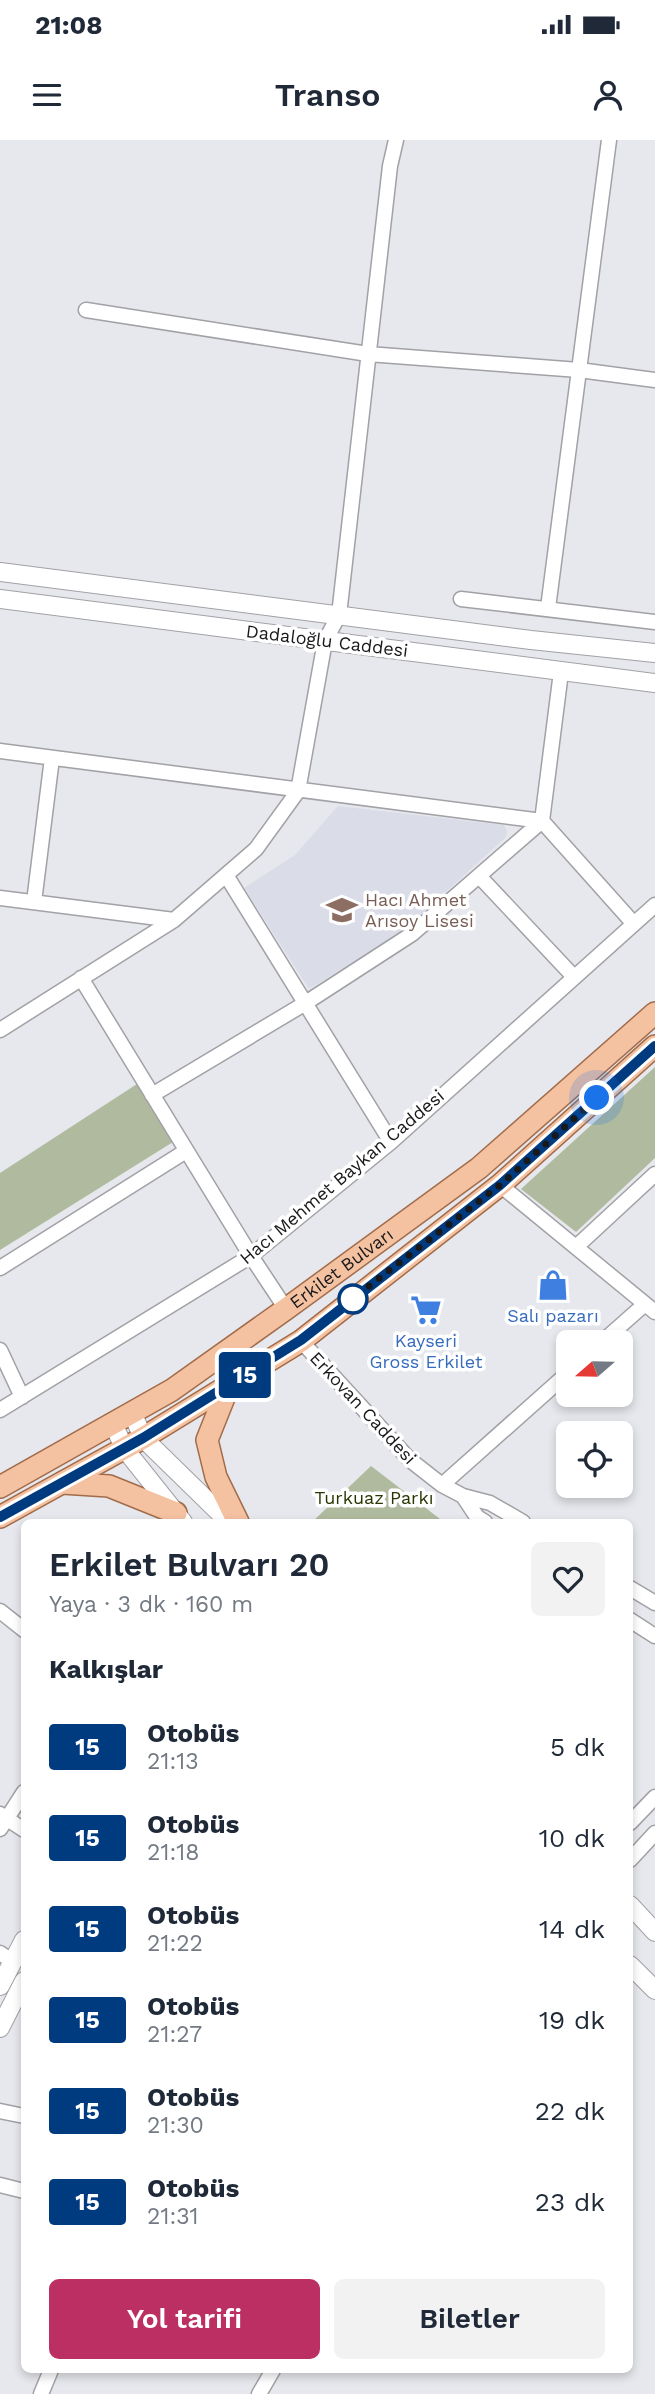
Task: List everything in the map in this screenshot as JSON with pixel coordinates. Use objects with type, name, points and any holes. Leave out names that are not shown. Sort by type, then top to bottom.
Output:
[{"type":"main road","name":"Erkilet Bulvarı","points":[[0,1487],[172,1390],[286,1309],[479,1168],[655,1013]]},
{"type":"main road","name":"Erkilet Bulvarı","points":[[0,1517],[134,1443],[301,1340],[500,1185],[655,1046]]},
{"type":"main road","points":[[229,1385],[207,1440],[216,1477],[237,1519]]},
{"type":"main road","points":[[60,1483],[109,1486],[180,1518]]},
{"type":"street","points":[[0,1030],[174,920],[256,849],[298,791],[325,641],[339,615],[390,166],[396,140]]},
{"type":"street","points":[[548,608],[608,140]]},
{"type":"street","points":[[86,310],[368,354],[579,370],[655,380]]},
{"type":"street","name":"Dadaloğlu Caddesi","points":[[0,572],[531,640],[655,653]]},
{"type":"street","name":"Dadaloğlu Caddesi","points":[[0,599],[655,683]]},
{"type":"street","points":[[461,599],[655,622]]},
{"type":"street","points":[[152,1095],[304,1004],[412,934],[542,821],[561,672]]},
{"type":"street","points":[[0,751],[542,821],[634,924]]},
{"type":"street","points":[[34,902],[52,758]]},
{"type":"street","points":[[226,875],[391,1142]]},
{"type":"street","points":[[479,876],[575,977]]},
{"type":"street","points":[[0,898],[174,920]]},
{"type":"street","name":"Hacı Mehmet Baykan Caddesi","points":[[0,1410],[251,1256],[391,1142],[655,905]]},
{"type":"street","points":[[81,978],[286,1309]]},
{"type":"street","points":[[0,1268],[186,1151]]},
{"type":"street","points":[[576,1247],[655,1174]]},
{"type":"street","points":[[500,1185],[650,1308],[619,1330]]},
{"type":"street","name":"Erkovan Caddesi","points":[[301,1340],[410,1460],[442,1485],[463,1496],[491,1503],[518,1519]]},
{"type":"street","points":[[0,1350],[22,1397]]},
{"type":"street","points":[[442,1485],[556,1384]]},
{"type":"street","points":[[132,1412],[134,1443],[180,1518]]},
{"type":"street","points":[[113,1423],[225,1519]]},
{"type":"street","name":"Erkovan Caddesi","points":[[463,1496],[477,1519]]},
{"type":"street","points":[[479,1519],[491,1503]]},
{"type":"street","points":[[633,1590],[655,1604]]},
{"type":"street","points":[[0,1611],[21,1628]]},
{"type":"street","points":[[633,1622],[655,1636]]},
{"type":"street","points":[[21,1796],[2,1820],[21,1829]]},
{"type":"street","points":[[633,1820],[655,1797]]},
{"type":"street","points":[[633,1857],[655,1833]]},
{"type":"street","points":[[633,1908],[655,1932]]},
{"type":"street","points":[[0,1986],[7,1957],[21,1943]]},
{"type":"street","points":[[633,1968],[655,1990]]},
{"type":"street","points":[[0,2028],[21,1987]]},
{"type":"street","points":[[0,2111],[21,2115]]},
{"type":"street","points":[[0,2185],[21,2190]]},
{"type":"street","points":[[41,2394],[50,2373]]},
{"type":"street","points":[[259,2394],[271,2373]]},
{"type":"shaded area","name":"Hacı Ahmet Arısoy Lisesi","points":[[338,806],[504,825],[507,831],[506,837],[402,932],[309,989],[244,888],[295,855]]},
{"type":"green space","points":[[655,1067],[655,1158],[576,1232],[521,1189]]},
{"type":"green space","points":[[137,1084],[173,1142],[0,1250],[0,1173]]},
{"type":"green space","name":"Turkuaz Parkı","points":[[371,1466],[440,1519],[315,1519]]},
{"type":"bus line","name":"15","points":[[0,1517],[143,1438],[301,1340],[500,1185],[655,1046]]},
{"type":"place","name":"Hacı Ahmet Arısoy Lisesi","points":[[342,910]]},
{"type":"place","name":"Salı pazarı","points":[[553,1285]]},
{"type":"place","name":"Kayseri Gross Erkilet","points":[[426,1310]]},
{"type":"route","points":[[353,1299],[351,1300],[500,1185],[597,1098]]}]
